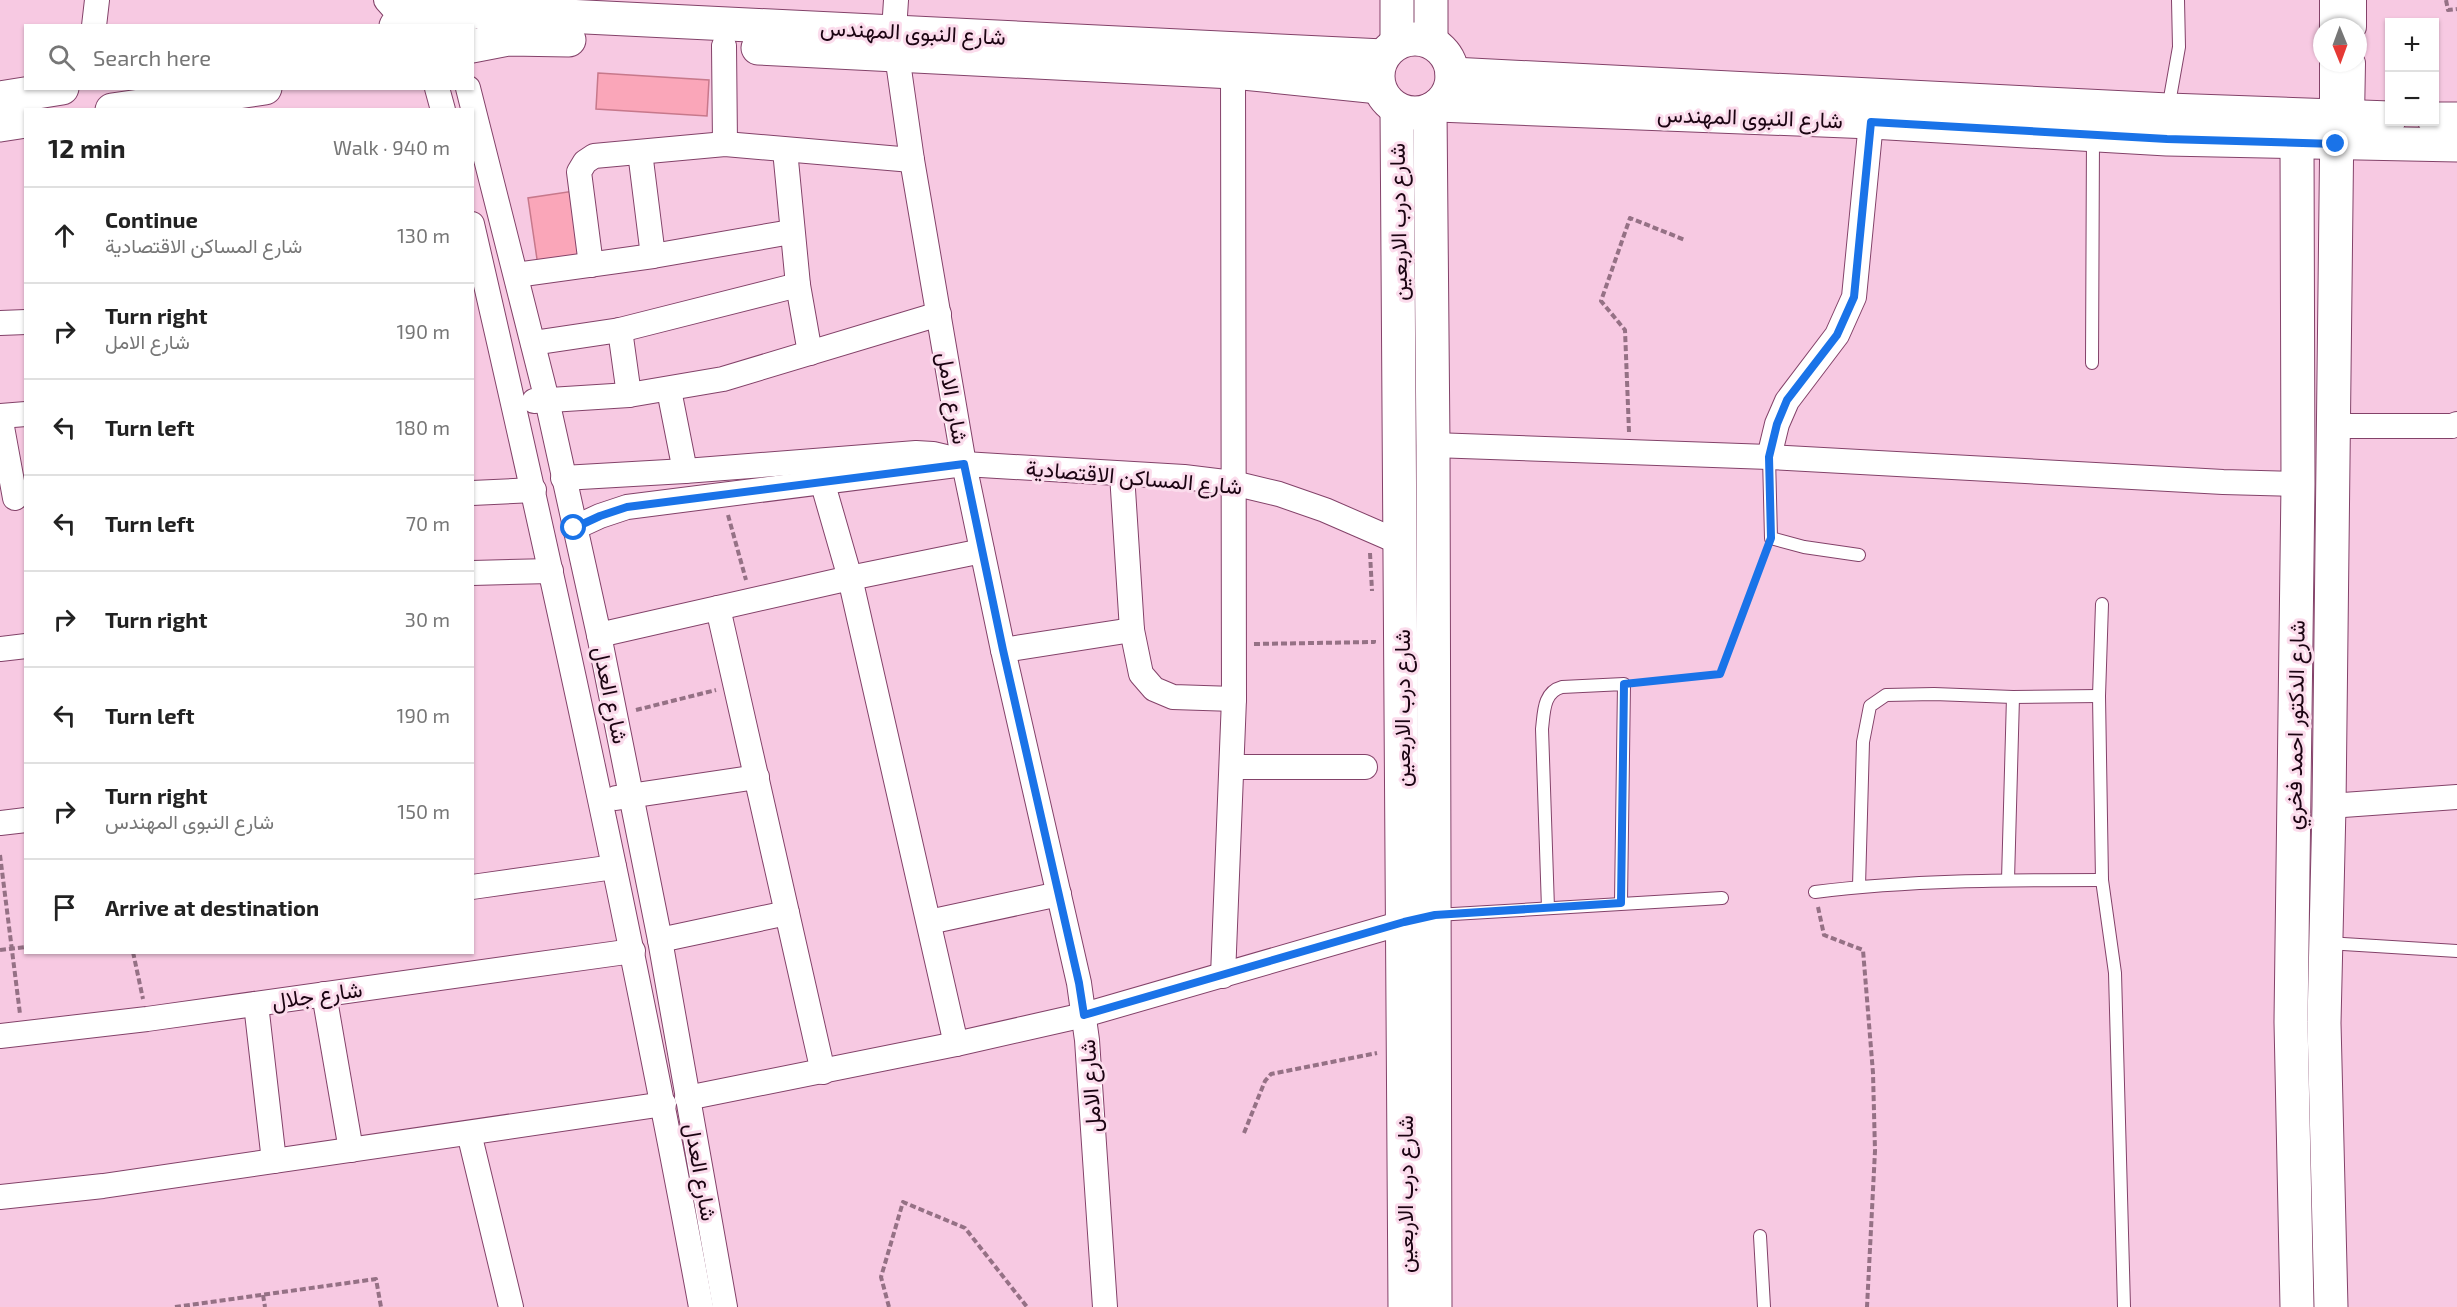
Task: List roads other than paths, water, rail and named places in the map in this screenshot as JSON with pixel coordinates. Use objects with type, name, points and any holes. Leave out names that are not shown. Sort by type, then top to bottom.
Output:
[{"type":"main road","name":"شارع درب الاربعين","points":[[1397,0],[1389,74],[1401,543],[1419,918],[1404,1048],[1420,1249]]},
{"type":"main road","points":[[1431,0],[1431,42]]},
{"type":"main road","name":"شارع النبوى المهندس","points":[[395,15],[422,8],[500,14],[896,29],[1389,74]]},
{"type":"main road","name":"شارع النبوى المهندس","points":[[474,46],[525,38],[724,46],[896,29],[1233,72],[1389,74]]},
{"type":"main road","points":[[1408,39],[1431,42],[1446,56],[1452,74],[1451,86],[1446,97],[1434,108],[1408,113],[1389,74],[1408,39]]},
{"type":"main road","name":"شارع النبوى المهندس","points":[[1452,74],[2167,124],[2297,143],[2339,123],[2457,145]]},
{"type":"main road","points":[[0,98],[50,90]]},
{"type":"main road","points":[[140,108],[224,102],[259,90]]},
{"type":"main road","name":"شارع درب الاربعين","points":[[1420,1301],[1419,918],[1433,445],[1434,108]]},
{"type":"main road","name":"شارع النبوى المهندس","points":[[1434,108],[1871,122],[2093,135],[2167,124],[2339,123],[2385,118]]},
{"type":"main road","points":[[2439,119],[2457,119]]},
{"type":"main road","points":[[0,125],[24,121]]},
{"type":"main road","name":"شارع الدكتور احمد فخري","points":[[2331,1307],[2324,1023],[2334,426],[2334,252],[2339,123]]},
{"type":"main road","name":"شارع الدكتور احمد فخري","points":[[2297,143],[2298,484],[2290,1022],[2297,1307]]},
{"type":"main road","points":[[2297,252],[2334,252]]},
{"type":"main road","points":[[2296,608],[2331,609]]},
{"type":"main road","points":[[2290,1022],[2324,1023]]},
{"type":"street","points":[[94,24],[98,0]]},
{"type":"street","points":[[2332,0],[2332,18]]},
{"type":"street","points":[[2354,0],[2354,18]]},
{"type":"street","name":"شارع الامل","points":[[896,29],[912,160],[964,464],[1084,1015],[1105,1307]]},
{"type":"street","points":[[724,46],[725,144]]},
{"type":"street","points":[[1223,976],[1234,699],[1233,72]]},
{"type":"street","name":"شارع الدكتور احمد فخري","points":[[2333,72],[2339,123]]},
{"type":"street","name":"شارع الدكتور احمد فخري","points":[[2339,123],[2351,72]]},
{"type":"street","points":[[437,90],[442,108]]},
{"type":"street","name":"شارع العدل","points":[[469,90],[473,108]]},
{"type":"street","name":"شارع العدل","points":[[474,111],[547,400],[632,795],[725,1307]]},
{"type":"street","points":[[1769,457],[1777,424],[1787,400],[1837,335],[1854,297],[1871,122]]},
{"type":"street","points":[[591,265],[579,172],[588,159],[594,156],[725,144],[912,160]]},
{"type":"street","points":[[785,150],[791,232],[810,353]]},
{"type":"street","points":[[640,152],[653,256]]},
{"type":"street","points":[[516,275],[653,256],[791,232]]},
{"type":"street","name":"شارع العدل","points":[[474,240],[481,298],[513,403],[534,490],[601,800],[664,1104],[701,1307]]},
{"type":"street","points":[[533,343],[620,330],[798,285]]},
{"type":"street","points":[[513,403],[629,395],[723,379],[939,314]]},
{"type":"street","points":[[0,323],[24,322]]},
{"type":"street","points":[[620,330],[629,395]]},
{"type":"street","points":[[669,390],[685,471]]},
{"type":"street","points":[[13,499],[0,416],[24,414]]},
{"type":"street","points":[[2334,426],[2452,426],[2457,424]]},
{"type":"street","points":[[1433,445],[1769,457],[2223,483],[2298,484]]},
{"type":"street","name":"شارع المساكن الاقتصادية","points":[[563,478],[916,453],[951,457],[964,464]]},
{"type":"street","name":"شارع المساكن الاقتصادية","points":[[574,528],[627,507],[964,464],[1233,483],[1279,494],[1369,528],[1401,543]]},
{"type":"street","points":[[1122,474],[1132,630],[1138,665],[1146,682],[1154,689],[1173,698],[1234,699]]},
{"type":"street","points":[[822,481],[850,578],[956,1044]]},
{"type":"street","points":[[474,493],[534,490]]},
{"type":"street","points":[[598,635],[850,578],[982,551]]},
{"type":"street","points":[[474,573],[551,571]]},
{"type":"street","points":[[718,608],[823,1072]]},
{"type":"street","points":[[1003,650],[1132,630]]},
{"type":"street","points":[[0,649],[24,646]]},
{"type":"street","points":[[1232,767],[1365,767]]},
{"type":"street","points":[[601,800],[757,777]]},
{"type":"street","points":[[2329,806],[2457,797]]},
{"type":"street","points":[[0,823],[24,820]]},
{"type":"street","points":[[474,887],[614,867]]},
{"type":"street","points":[[928,922],[1059,894]]},
{"type":"street","points":[[660,940],[787,913]]},
{"type":"street","points":[[687,1098],[823,1072],[1084,1015],[1419,918]]},
{"type":"street","name":"شارع جلال","points":[[11,1035],[147,1019],[633,951]]},
{"type":"street","points":[[324,994],[351,1150]]},
{"type":"street","points":[[256,1004],[274,1161]]},
{"type":"street","points":[[0,1197],[82,1189],[664,1104]]},
{"type":"street","points":[[469,1133],[511,1307]]},
{"type":"lane","points":[[2167,124],[2179,47],[2178,0]]},
{"type":"lane","points":[[2092,363],[2093,135]]},
{"type":"lane","points":[[1769,457],[1771,538],[1804,547],[1859,555]]},
{"type":"lane","points":[[2102,604],[2099,696],[2102,880],[2115,973],[2124,1307]]},
{"type":"lane","points":[[1548,908],[1542,729],[1544,708],[1548,697],[1555,689],[1624,684],[1621,903]]},
{"type":"lane","points":[[1859,886],[1863,742],[1869,706],[1886,696],[1934,694],[2013,697],[2099,696]]},
{"type":"lane","points":[[2008,880],[2013,697]]},
{"type":"lane","points":[[1815,892],[1859,886],[2008,880],[2102,880]]},
{"type":"lane","points":[[1419,918],[1722,898]]},
{"type":"lane","points":[[2326,943],[2457,951]]},
{"type":"lane","points":[[1760,1236],[1764,1307]]}]
